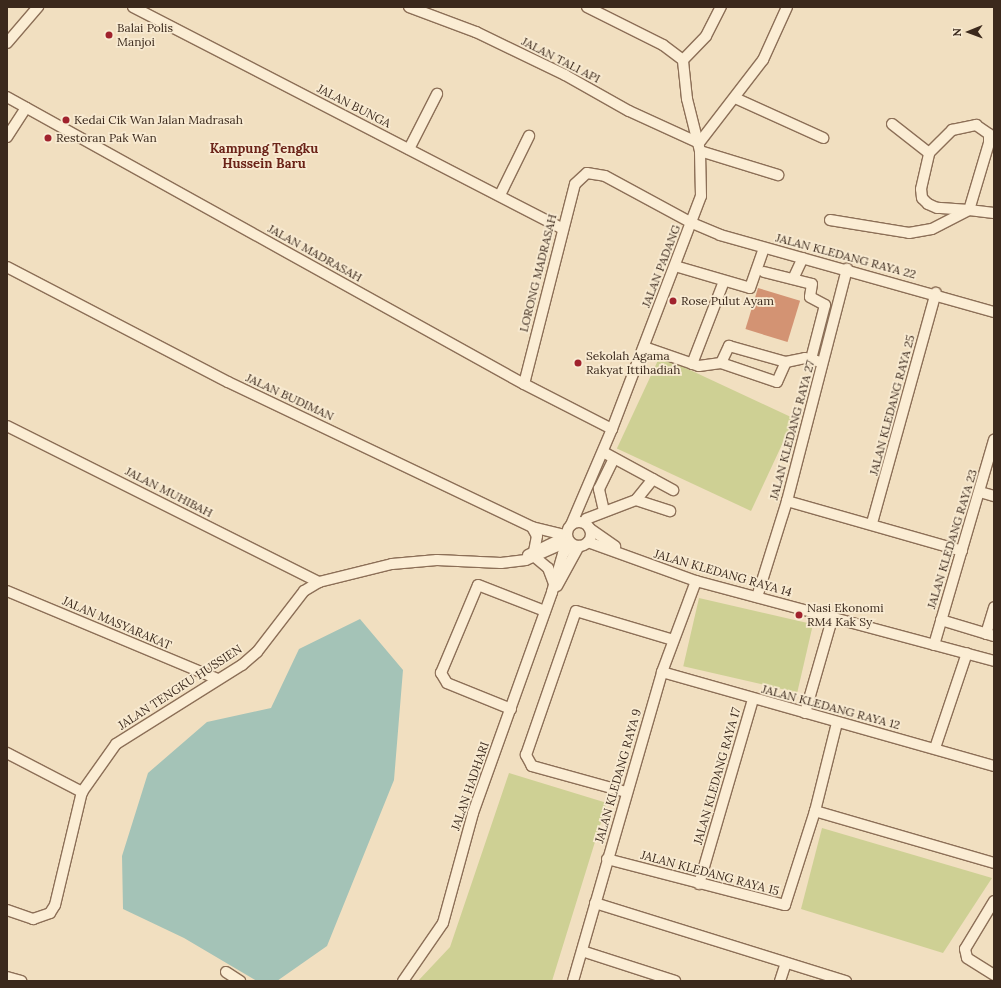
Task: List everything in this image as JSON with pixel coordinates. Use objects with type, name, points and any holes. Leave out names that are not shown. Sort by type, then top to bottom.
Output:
[{"type":"street","name":"JALAN BUNGA","points":[[133,7],[562,228]]},
{"type":"street","name":"JALAN TALI API","points":[[409,7],[476,32],[565,75],[629,111],[699,147],[778,175]]},
{"type":"street","points":[[587,7],[597,9],[663,45],[683,60],[706,36],[721,7]]},
{"type":"street","points":[[699,147],[763,60],[787,7]]},
{"type":"street","points":[[7,43],[37,8]]},
{"type":"street","name":"JALAN PADANG","points":[[575,542],[571,525],[603,452],[692,223],[701,196],[699,147],[687,98],[683,60]]},
{"type":"street","points":[[409,149],[437,94]]},
{"type":"street","name":"JALAN MADRASAH","points":[[7,98],[524,384],[612,429]]},
{"type":"street","points":[[735,98],[823,138]]},
{"type":"street","points":[[7,136],[26,108]]},
{"type":"street","points":[[892,124],[929,153]]},
{"type":"street","points":[[830,220],[909,233],[932,229],[969,210],[988,151],[989,134],[976,125],[959,126],[929,153],[921,189],[922,198],[937,208],[969,210],[994,213]]},
{"type":"street","points":[[500,195],[529,136]]},
{"type":"street","name":"LORONG MADRASAH","points":[[524,384],[562,228],[575,184],[587,173],[605,176],[692,223]]},
{"type":"street","name":"JALAN KLEDANG RAYA 22","points":[[692,223],[764,248],[936,293],[994,312]]},
{"type":"street","points":[[675,266],[750,288],[764,248]]},
{"type":"street","points":[[793,279],[803,258]]},
{"type":"street","name":"JALAN BUDIMAN","points":[[7,267],[228,382],[532,527],[575,542]]},
{"type":"street","name":"JALAN KLEDANG RAYA 27","points":[[757,597],[787,501],[847,269]]},
{"type":"street","points":[[764,272],[812,284],[810,297],[826,305],[811,359]]},
{"type":"street","points":[[692,364],[724,281]]},
{"type":"street","name":"JALAN KLEDANG RAYA 25","points":[[872,523],[936,293]]},
{"type":"street","points":[[721,363],[729,346],[786,362],[811,359],[823,363]]},
{"type":"street","points":[[644,347],[692,364],[721,363],[777,382],[786,362]]},
{"type":"street","name":"JALAN MUHIBAH","points":[[7,426],[319,582]]},
{"type":"street","name":"JALAN KLEDANG RAYA 23","points":[[934,644],[980,492],[994,440]]},
{"type":"street","points":[[603,452],[673,490]]},
{"type":"street","points":[[604,511],[600,489],[614,458]]},
{"type":"street","name":"JALAN PADANG","points":[[575,542],[587,524],[594,473]]},
{"type":"street","points":[[571,525],[579,522],[587,524],[604,511],[636,500],[652,479]]},
{"type":"street","points":[[980,492],[994,496]]},
{"type":"street","points":[[636,500],[670,511]]},
{"type":"street","points":[[787,501],[872,523],[962,551]]},
{"type":"street","name":"JALAN KLEDANG RAYA 14","points":[[587,524],[630,559]]},
{"type":"street","points":[[532,527],[537,536],[535,555]]},
{"type":"street","points":[[535,555],[575,542]]},
{"type":"street","name":"JALAN KLEDANG RAYA 14","points":[[575,542],[696,581],[833,616],[994,661]]},
{"type":"street","name":"JALAN HADHARI","points":[[403,981],[443,923],[473,813],[553,588],[575,542]]},
{"type":"street","points":[[535,555],[548,568],[553,588]]},
{"type":"street","name":"JALAN TENGKU HUSSIEN","points":[[7,910],[33,919],[50,913],[55,905],[82,792],[116,744],[217,679],[242,665],[257,652],[291,604],[319,582],[392,564],[437,560],[515,562],[535,555]]},
{"type":"street","name":"JALAN KLEDANG RAYA 9","points":[[573,981],[626,792],[662,672],[696,581]]},
{"type":"street","points":[[511,709],[447,683],[442,673],[478,585],[545,611]]},
{"type":"street","name":"JALAN MASYARAKAT","points":[[7,591],[217,679]]},
{"type":"street","points":[[941,620],[990,635],[994,607]]},
{"type":"street","points":[[626,792],[532,766],[526,755],[576,610],[673,640]]},
{"type":"street","points":[[805,713],[833,616]]},
{"type":"street","points":[[935,748],[967,653]]},
{"type":"street","name":"JALAN KLEDANG RAYA 12","points":[[662,672],[837,723],[935,748],[994,766]]},
{"type":"street","name":"JALAN KLEDANG RAYA 17","points":[[699,884],[752,698]]},
{"type":"street","name":"JALAN KLEDANG RAYA 15","points":[[607,859],[785,905],[815,811],[837,723]]},
{"type":"street","points":[[7,753],[82,792]]},
{"type":"street","points":[[815,811],[994,863]]},
{"type":"street","points":[[994,901],[965,949],[967,958],[994,975]]},
{"type":"street","points":[[595,903],[846,981]]},
{"type":"street","points":[[582,951],[655,978],[675,981]]},
{"type":"street","points":[[780,981],[786,963]]},
{"type":"street","points":[[226,972],[240,981]]},
{"type":"street","points":[[7,977],[21,981]]},
{"type":"green space","points":[[660,356],[794,419],[751,511],[617,448]]},
{"type":"green space","points":[[699,598],[813,624],[797,693],[683,666]]},
{"type":"green space","points":[[509,773],[607,803],[552,981],[418,981],[450,947]]},
{"type":"green space","points":[[822,828],[992,878],[943,953],[801,909]]},
{"type":"shaded area","points":[[360,619],[403,670],[394,780],[327,946],[277,981],[257,981],[184,938],[123,909],[122,856],[148,773],[207,722],[271,708],[299,649]]},
{"type":"building","points":[[758,288],[800,301],[788,342],[745,329]]},
{"type":"place","name":"Balai Polis Manjoi","points":[[109,35]]},
{"type":"place","name":"Kedai Cik Wan Jalan Madrasah","points":[[66,120]]},
{"type":"place","name":"Restoran Pak Wan","points":[[48,138]]},
{"type":"place","name":"Rose Pulut Ayam","points":[[673,301]]},
{"type":"place","name":"Sekolah Agama Rakyat Ittihadiah","points":[[578,363]]},
{"type":"place","name":"Nasi Ekonomi RM4 Kak Sy","points":[[799,615]]},
{"type":"district","name":"Kampung Tengku Hussein Baru","points":[[264,158]]}]
